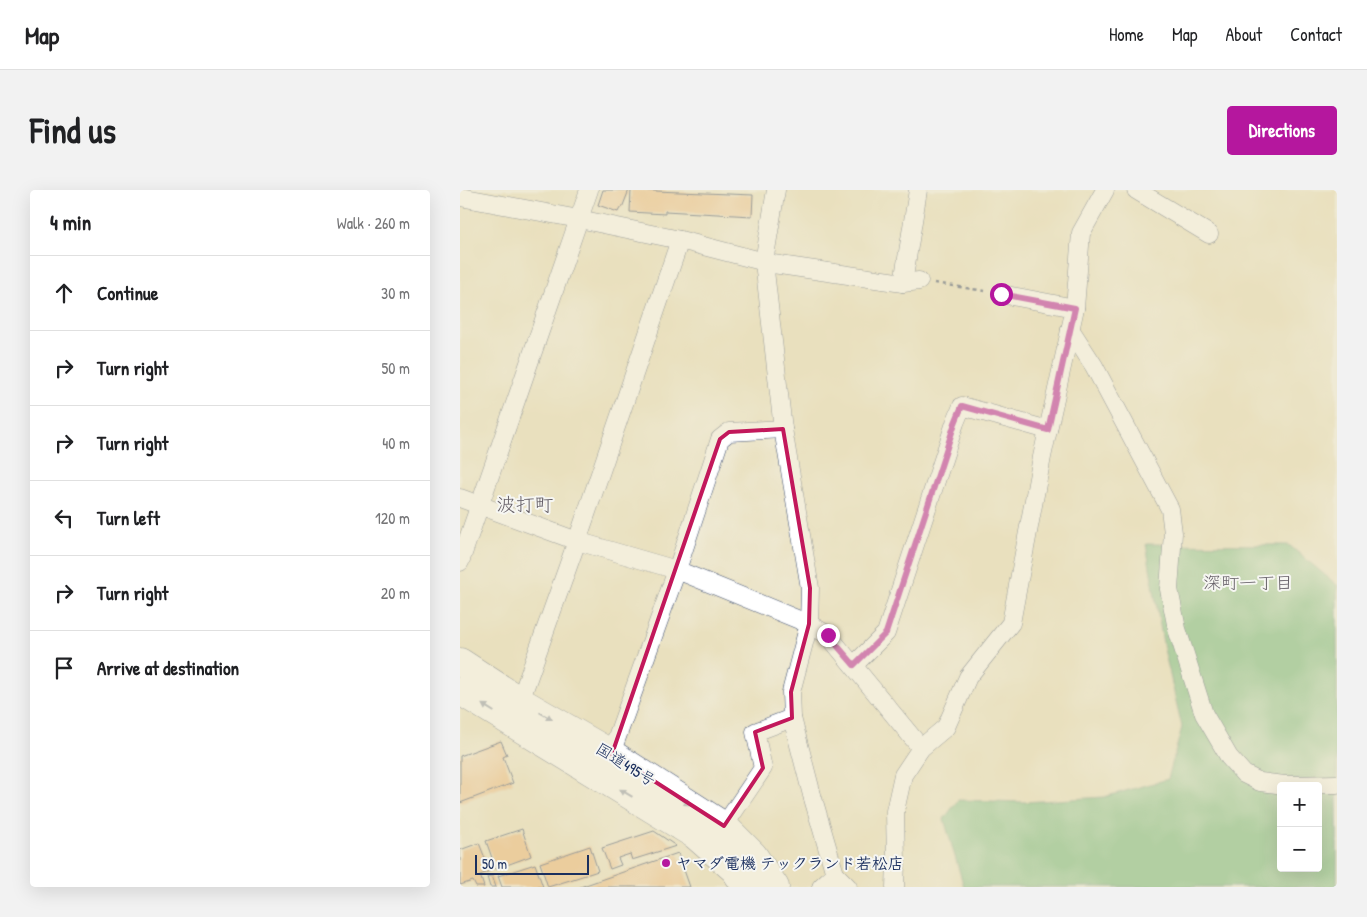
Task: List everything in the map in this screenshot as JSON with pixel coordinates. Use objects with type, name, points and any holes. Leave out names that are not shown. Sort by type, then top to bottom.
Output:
[{"type":"highway","name":"国道495号","points":[[460,662],[520,701],[695,835],[735,870],[746,887]]},
{"type":"highway","name":"国道495号","points":[[460,691],[724,826],[753,855],[775,887]]},
{"type":"street","points":[[460,562],[588,190]]},
{"type":"street","points":[[776,190],[764,262],[783,429],[810,588],[809,624],[791,692],[792,718],[835,874],[848,887]]},
{"type":"street","points":[[460,197],[680,240],[764,262],[911,282],[918,190]]},
{"type":"street","points":[[895,887],[895,811],[903,775],[921,748],[946,727],[968,677],[1011,623],[1042,457],[1075,308],[1081,233],[1105,190]]},
{"type":"street","points":[[1136,190],[1209,234]]},
{"type":"street","points":[[520,701],[680,240]]},
{"type":"street","points":[[1001,294],[1075,308]]},
{"type":"street","points":[[1070,329],[1094,366],[1170,509],[1173,533],[1169,589],[1178,629],[1204,714],[1229,757],[1244,774],[1260,782],[1285,785],[1337,784]]},
{"type":"street","points":[[854,665],[886,633],[962,406],[1048,430]]},
{"type":"street","points":[[607,766],[677,570],[720,439],[729,432],[783,429]]},
{"type":"street","points":[[460,498],[577,541],[677,570],[809,624],[828,635],[921,748]]},
{"type":"street","points":[[724,826],[763,768],[755,732],[792,718]]},
{"type":"street","points":[[821,887],[835,874]]},
{"type":"path","points":[[911,282],[1001,294]]},
{"type":"highlighted area","points":[[783,429],[810,588],[809,624],[791,692],[792,718],[755,732],[763,768],[724,826],[612,754],[720,439],[729,432]]},
{"type":"green space","points":[[1146,544],[1289,545],[1337,585],[1337,887],[964,887],[944,819],[958,800],[1024,802],[1104,797],[1168,779],[1182,727],[1164,649]]},
{"type":"building","points":[[603,190],[629,190],[622,208],[618,212],[598,205]]},
{"type":"building","points":[[631,190],[753,195],[752,216],[665,211],[665,214],[630,212]]},
{"type":"building","points":[[501,741],[507,755],[503,757],[513,783],[460,803],[460,756]]},
{"type":"building","points":[[522,829],[531,856],[496,869],[486,841]]},
{"type":"building","points":[[654,831],[676,846],[632,860],[630,854],[618,858],[621,865],[610,869],[602,848]]},
{"type":"building","points":[[479,843],[490,871],[480,875],[484,887],[476,887],[473,881],[460,885],[460,850]]},
{"type":"building","points":[[590,846],[598,871],[548,887],[540,863]]},
{"type":"building","points":[[678,853],[690,887],[580,887]]},
{"type":"building","points":[[535,864],[543,887],[502,887],[498,876]]},
{"type":"building","points":[[492,876],[496,887],[490,887],[487,877]]},
{"type":"place","name":"ヤマダ電機 テックランド若松店","points":[[666,863]]},
{"type":"district","name":"波打町","points":[[525,504]]},
{"type":"district","name":"深町一丁目","points":[[1248,583]]},
{"type":"route","points":[[828,635],[854,665],[886,633],[962,406],[1048,430],[1075,308],[1001,294]]}]
